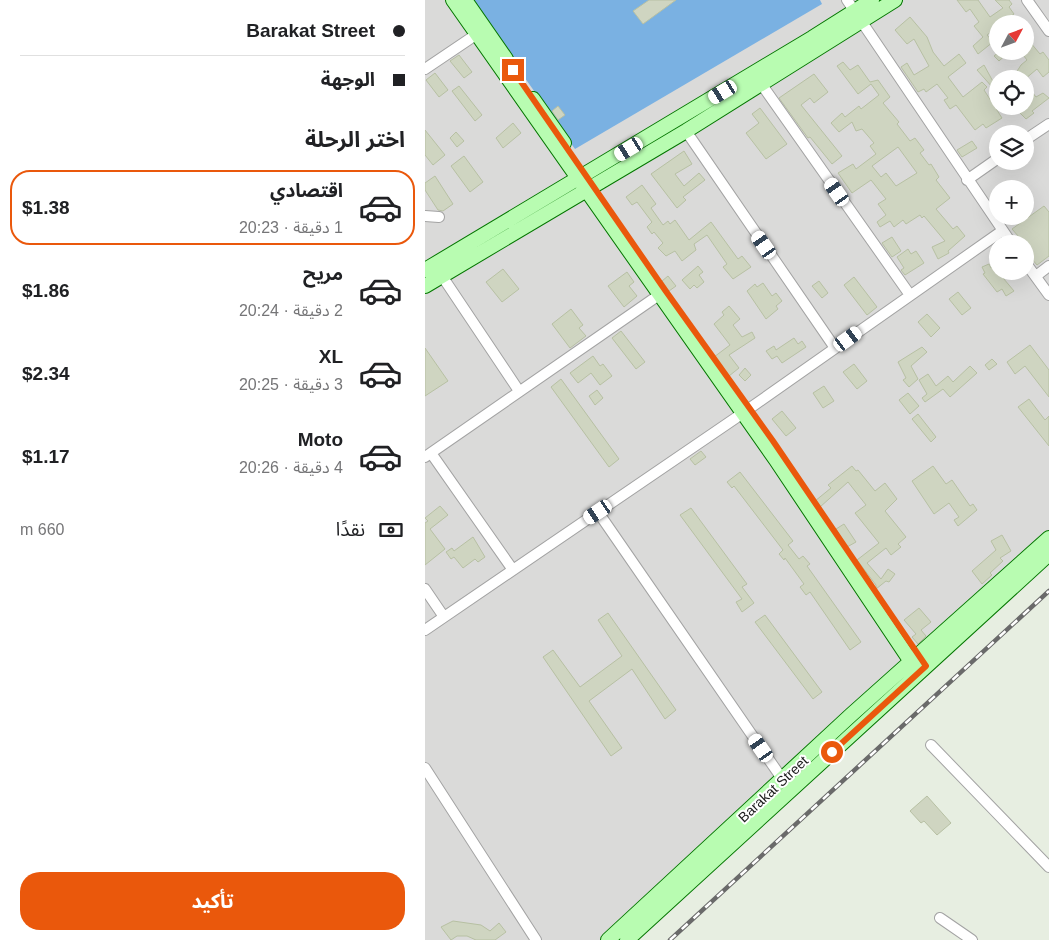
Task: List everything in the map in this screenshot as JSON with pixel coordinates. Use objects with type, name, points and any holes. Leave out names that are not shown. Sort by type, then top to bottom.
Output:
[{"type":"street","points":[[453,0],[665,290],[919,664]]},
{"type":"street","points":[[465,0],[659,295],[746,411]]},
{"type":"street","points":[[425,286],[872,0]]},
{"type":"street","points":[[425,270],[686,131],[762,85],[854,11],[895,0]]},
{"type":"street","points":[[1027,0],[1049,31]]},
{"type":"street","points":[[854,11],[1005,235]]},
{"type":"street","points":[[425,69],[477,34]]},
{"type":"street","points":[[762,85],[910,295]]},
{"type":"street","points":[[1034,134],[1049,124]]},
{"type":"street","points":[[686,131],[835,348]]},
{"type":"street","points":[[967,180],[989,165]]},
{"type":"street","points":[[425,216],[439,217]]},
{"type":"street","points":[[425,630],[746,411],[1002,231]]},
{"type":"street","points":[[1036,276],[1049,266]]},
{"type":"street","points":[[1034,273],[1049,295]]},
{"type":"street","points":[[442,276],[519,391]]},
{"type":"street","points":[[513,570],[428,455],[659,295]]},
{"type":"street","points":[[598,512],[783,780]]},
{"type":"street","name":"Barakat Street","points":[[627,940],[919,664],[1049,538]]},
{"type":"street","name":"Barakat Street","points":[[608,940],[783,780],[1049,554]]},
{"type":"street","points":[[425,589],[444,617]]},
{"type":"street","points":[[931,745],[1049,867]]},
{"type":"street","points":[[425,768],[536,940]]},
{"type":"street","points":[[940,918],[972,940]]},
{"type":"shaded area","points":[[425,0],[1049,0],[1049,559],[639,940],[425,940]]},
{"type":"shaded area","points":[[470,0],[820,0],[822,4],[575,149]]},
{"type":"building","points":[[649,0],[676,0],[643,24],[633,11]]},
{"type":"building","points":[[957,0],[978,0],[989,16],[989,33],[987,35],[989,37],[989,45],[978,54],[973,46],[983,37],[974,26],[979,22],[970,9],[966,12]]},
{"type":"building","points":[[995,0],[1009,0],[1012,4],[1009,7],[1014,14],[993,15],[1003,8]]},
{"type":"building","points":[[910,17],[927,37],[933,52],[944,66],[959,54],[966,63],[948,77],[963,97],[982,82],[987,87],[984,90],[989,98],[989,115],[1000,115],[1002,118],[986,128],[983,124],[975,130],[956,105],[950,109],[944,100],[948,98],[937,84],[926,92],[924,89],[918,92],[901,67],[907,63],[914,75],[929,66],[914,39],[907,44],[895,30]]},
{"type":"building","points":[[1034,47],[1040,54],[1043,52],[1049,60],[1049,72],[1043,77],[1037,69],[1034,72],[1018,70],[1027,60],[1034,60]]},
{"type":"building","points":[[459,55],[472,72],[464,78],[450,61]]},
{"type":"building","points":[[843,62],[850,70],[858,65],[870,82],[878,80],[890,97],[883,103],[899,122],[897,124],[910,141],[915,138],[924,150],[920,153],[929,165],[931,164],[939,177],[936,180],[950,198],[936,209],[953,229],[957,226],[965,236],[948,251],[949,253],[938,259],[932,247],[945,241],[924,216],[922,218],[920,215],[906,224],[903,220],[894,227],[890,221],[880,227],[877,222],[886,215],[878,204],[886,199],[871,180],[852,193],[838,173],[853,164],[856,169],[876,154],[870,146],[874,143],[862,129],[856,131],[852,122],[839,132],[831,123],[842,113],[845,117],[859,106],[861,109],[879,95],[871,84],[858,94],[837,66]],"holes":[[[898,147],[917,173],[896,186],[886,173],[881,177],[872,166]]]},
{"type":"building","points":[[984,65],[989,74],[989,84],[977,70]]},
{"type":"building","points":[[435,73],[448,90],[439,97],[426,80]]},
{"type":"building","points":[[814,74],[828,92],[814,103],[810,98],[801,105],[842,156],[832,164],[810,137],[808,138],[779,98]]},
{"type":"building","points":[[459,86],[482,115],[475,121],[452,91]]},
{"type":"building","points":[[1043,93],[1049,98],[1034,109],[1034,94],[1036,97]]},
{"type":"building","points":[[558,106],[565,115],[558,120],[552,111]]},
{"type":"building","points":[[760,108],[787,144],[766,159],[746,133],[759,123],[752,114]]},
{"type":"building","points":[[1022,115],[1031,115],[1026,119]]},
{"type":"building","points":[[513,123],[521,133],[503,148],[496,138]]},
{"type":"building","points":[[425,130],[445,155],[433,165],[425,155]]},
{"type":"building","points":[[456,132],[464,141],[457,147],[450,138]]},
{"type":"building","points":[[972,141],[977,148],[962,157],[957,150]]},
{"type":"building","points":[[684,151],[692,164],[675,174],[684,186],[699,173],[705,180],[683,197],[686,200],[677,208],[651,174]]},
{"type":"building","points":[[464,156],[483,182],[470,192],[451,166]]},
{"type":"building","points":[[435,176],[453,204],[443,211],[438,210],[425,190],[425,183]]},
{"type":"building","points":[[642,185],[656,204],[651,208],[663,225],[668,221],[670,224],[675,220],[689,240],[711,222],[738,259],[742,256],[751,267],[733,279],[723,267],[727,264],[707,235],[694,244],[696,250],[682,261],[675,251],[666,256],[658,248],[663,243],[647,227],[652,222],[637,202],[632,205],[626,197]]},
{"type":"building","points":[[1044,206],[1049,212],[1049,256],[1037,265],[1034,262],[1034,235],[1017,235],[1012,229],[1018,225],[1034,225],[1034,213]]},
{"type":"building","points":[[892,237],[901,251],[892,257],[882,243]]},
{"type":"building","points":[[908,249],[911,254],[916,251],[924,263],[905,275],[901,270],[904,268],[897,257]]},
{"type":"building","points":[[989,264],[989,280],[1005,280],[1014,291],[1006,296],[1002,289],[997,292],[983,274],[985,273],[982,267]]},
{"type":"building","points":[[698,266],[703,272],[699,275],[704,282],[697,288],[694,285],[690,289],[682,280]]},
{"type":"building","points":[[503,269],[519,289],[502,302],[486,282]]},
{"type":"building","points":[[627,272],[634,282],[629,286],[637,296],[624,307],[608,286]]},
{"type":"building","points":[[668,276],[676,286],[669,291],[662,281]]},
{"type":"building","points":[[854,277],[877,307],[867,315],[844,285]]},
{"type":"building","points":[[819,281],[828,293],[822,298],[812,286]]},
{"type":"building","points":[[763,283],[772,296],[776,293],[782,301],[776,306],[778,309],[766,319],[747,291],[755,284],[757,287]]},
{"type":"building","points":[[958,292],[971,308],[962,315],[949,299]]},
{"type":"building","points":[[729,306],[740,319],[733,325],[742,337],[752,332],[755,338],[729,355],[739,368],[729,376],[714,357],[730,345],[714,324],[724,315],[722,312]]},
{"type":"building","points":[[571,309],[583,325],[579,328],[586,336],[570,348],[552,324]]},
{"type":"building","points":[[927,314],[940,328],[931,337],[918,322]]},
{"type":"building","points":[[621,331],[645,362],[636,369],[612,338]]},
{"type":"building","points":[[794,338],[798,344],[802,341],[806,347],[782,363],[777,356],[772,359],[766,351],[774,346],[776,350]]},
{"type":"building","points":[[1030,345],[1049,370],[1049,397],[1025,366],[1015,374],[1007,362]]},
{"type":"building","points":[[922,347],[927,352],[911,366],[918,379],[909,387],[903,380],[906,378],[898,362]]},
{"type":"building","points":[[425,348],[448,381],[425,396]]},
{"type":"building","points":[[593,356],[600,366],[603,364],[612,376],[600,385],[591,373],[578,383],[570,373]]},
{"type":"building","points":[[992,359],[997,364],[989,370],[985,365]]},
{"type":"building","points":[[854,364],[867,381],[857,389],[843,372]]},
{"type":"building","points":[[970,366],[977,373],[950,397],[943,389],[925,402],[922,398],[927,394],[919,380],[928,374],[936,386],[948,376],[953,382]]},
{"type":"building","points":[[745,368],[751,375],[745,381],[739,375]]},
{"type":"building","points":[[561,379],[619,459],[609,467],[551,387]]},
{"type":"building","points":[[824,386],[834,401],[823,408],[813,393]]},
{"type":"building","points":[[597,390],[603,398],[595,405],[589,396]]},
{"type":"building","points":[[908,393],[919,406],[910,414],[899,400]]},
{"type":"building","points":[[1029,399],[1045,420],[1049,416],[1049,446],[1018,407]]},
{"type":"building","points":[[782,411],[796,428],[786,436],[772,419]]},
{"type":"building","points":[[918,414],[936,437],[931,442],[912,419]]},
{"type":"building","points":[[701,451],[706,457],[695,465],[690,459]]},
{"type":"building","points":[[852,466],[856,471],[858,470],[875,491],[885,483],[897,499],[885,511],[906,537],[898,544],[901,547],[891,555],[886,548],[867,563],[881,579],[888,569],[895,574],[889,582],[886,581],[876,589],[876,585],[857,560],[879,543],[855,513],[866,505],[848,482],[820,507],[815,501],[831,488],[828,485]]},
{"type":"building","points":[[933,466],[946,484],[952,480],[970,506],[973,504],[977,510],[958,526],[954,520],[959,517],[949,503],[934,514],[912,481]]},
{"type":"building","points":[[740,472],[793,541],[788,545],[799,559],[803,556],[810,564],[807,566],[861,642],[850,650],[810,592],[806,595],[800,587],[804,584],[785,558],[784,560],[779,554],[783,550],[734,486],[732,488],[727,482]]},
{"type":"building","points":[[440,506],[448,515],[430,529],[445,549],[425,565],[425,523],[428,521],[425,518]]},
{"type":"building","points":[[691,508],[747,584],[742,587],[754,603],[742,612],[736,602],[742,599],[680,515]]},
{"type":"building","points":[[844,524],[856,542],[847,547],[836,529]]},
{"type":"building","points":[[1002,535],[1011,551],[1000,558],[1003,561],[990,573],[992,575],[982,584],[972,571],[996,550],[991,541]]},
{"type":"building","points":[[473,537],[485,557],[478,562],[475,559],[463,568],[454,557],[451,559],[446,552],[452,548],[454,551]]},
{"type":"building","points":[[919,608],[931,622],[921,630],[926,636],[918,644],[912,637],[916,634],[904,620]]},
{"type":"building","points":[[608,613],[676,710],[665,719],[632,669],[589,701],[622,748],[611,756],[543,657],[553,650],[580,687],[622,656],[598,620]]},
{"type":"building","points":[[765,615],[822,692],[813,699],[755,622]]},
{"type":"building","points":[[927,796],[951,823],[937,835],[924,821],[921,823],[910,811]]},
{"type":"building","points":[[453,921],[481,925],[490,931],[499,923],[506,932],[495,940],[476,940],[467,936],[457,936],[451,940],[441,927]]},
{"type":"railway","points":[[670,940],[1049,591]]},
{"type":"route","points":[[513,70],[631,238],[665,290],[773,441],[926,666],[832,752]]}]
